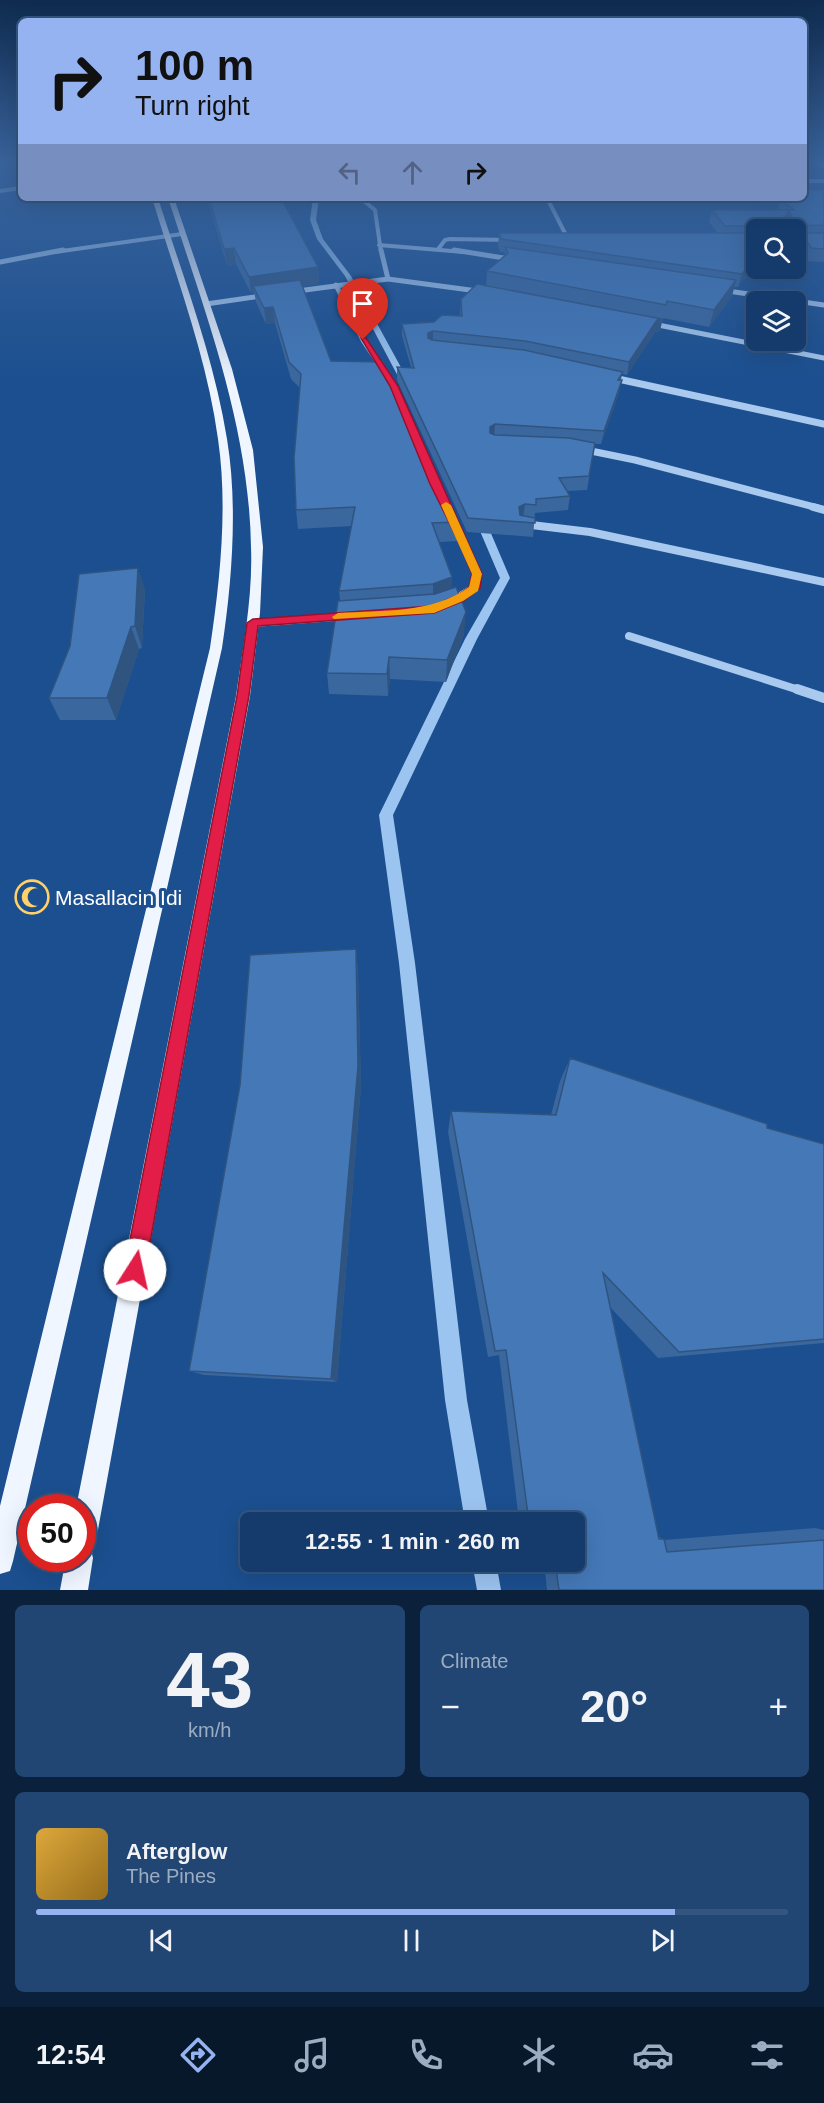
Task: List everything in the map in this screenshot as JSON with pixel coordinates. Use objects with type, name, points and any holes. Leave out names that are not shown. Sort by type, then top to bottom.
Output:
[{"type":"main road","points":[[0,1561],[216,648],[226,582],[226,483],[219,410],[174,236]]},
{"type":"main road","points":[[92,1494],[243,696],[253,623],[257,547],[248,450],[228,369],[206,304],[175,236]]},
{"type":"main road","points":[[74,1590],[77,1572]]},
{"type":"street","points":[[0,262],[166,236]]},
{"type":"street","points":[[379,236],[379,245],[388,270],[388,279]]},
{"type":"street","points":[[567,236],[570,243]]},
{"type":"street","points":[[439,248],[445,240],[450,238],[514,240]]},
{"type":"street","points":[[559,242],[582,243]]},
{"type":"street","points":[[806,242],[824,242]]},
{"type":"street","points":[[379,245],[439,248],[520,260]]},
{"type":"street","points":[[206,304],[388,279],[492,293]]},
{"type":"street","points":[[336,285],[363,340],[394,386]]},
{"type":"street","points":[[719,290],[824,305]]},
{"type":"street","points":[[641,322],[824,358]]},
{"type":"street","points":[[604,376],[824,424]]},
{"type":"street","points":[[568,447],[635,460],[824,510]]},
{"type":"street","points":[[442,606],[474,588],[477,574],[449,512]]},
{"type":"street","points":[[524,524],[590,532],[824,582]]},
{"type":"street","points":[[253,623],[355,615]]},
{"type":"street","points":[[629,636],[824,698]]},
{"type":"building","points":[[220,236],[301,236],[318,267],[249,277],[234,248],[224,249]]},
{"type":"building","points":[[500,236],[746,236],[746,269],[742,274],[501,239]]},
{"type":"building","points":[[806,236],[824,236],[824,249],[811,248]]},
{"type":"building","points":[[505,247],[736,280],[714,310],[667,301],[666,305],[487,271],[508,253]]},
{"type":"building","points":[[300,280],[331,361],[383,362],[458,522],[432,523],[452,577],[433,584],[339,591],[355,507],[296,510],[294,458],[301,374],[289,362],[273,307],[264,308],[253,286]]},
{"type":"building","points":[[477,284],[662,319],[657,320],[629,362],[525,341],[433,331],[428,333],[428,338],[432,340],[524,350],[623,372],[618,380],[622,380],[604,431],[495,424],[490,427],[490,433],[495,435],[569,438],[595,443],[589,476],[559,478],[570,496],[536,499],[536,505],[525,504],[519,507],[520,515],[535,518],[535,523],[468,518],[397,367],[414,368],[402,324],[434,322],[442,315],[462,316],[461,299]]},
{"type":"building","points":[[138,568],[135,626],[131,627],[107,698],[49,698],[70,646],[79,574]]},
{"type":"building","points":[[456,587],[466,612],[447,660],[389,657],[387,674],[327,673],[338,601],[435,594]]},
{"type":"building","points":[[356,949],[358,1066],[331,1379],[189,1371],[240,1085],[250,955]]},
{"type":"building","points":[[570,1058],[767,1124],[767,1128],[824,1144],[824,1339],[679,1352],[603,1273],[659,1539],[664,1539],[667,1552],[824,1540],[824,1590],[559,1590],[556,1572],[585,1572],[585,1512],[528,1512],[506,1350],[495,1351],[451,1111],[556,1115]]},
{"type":"waterway","points":[[319,236],[348,276],[405,382]]},
{"type":"waterway","points":[[475,1512],[456,1400],[407,963],[386,815],[471,639],[505,578],[479,517]]},
{"type":"waterway","points":[[486,1572],[489,1590]]},
{"type":"slow traffic","points":[[338,617],[434,610],[460,599],[474,588],[477,574],[446,505]]},
{"type":"place","name":"Masallacin Idi","points":[[32,897]]},
{"type":"route","points":[[135,1270],[243,696],[253,623],[434,610],[460,599],[474,588],[477,574],[463,540],[435,484],[394,386],[363,340]]}]
